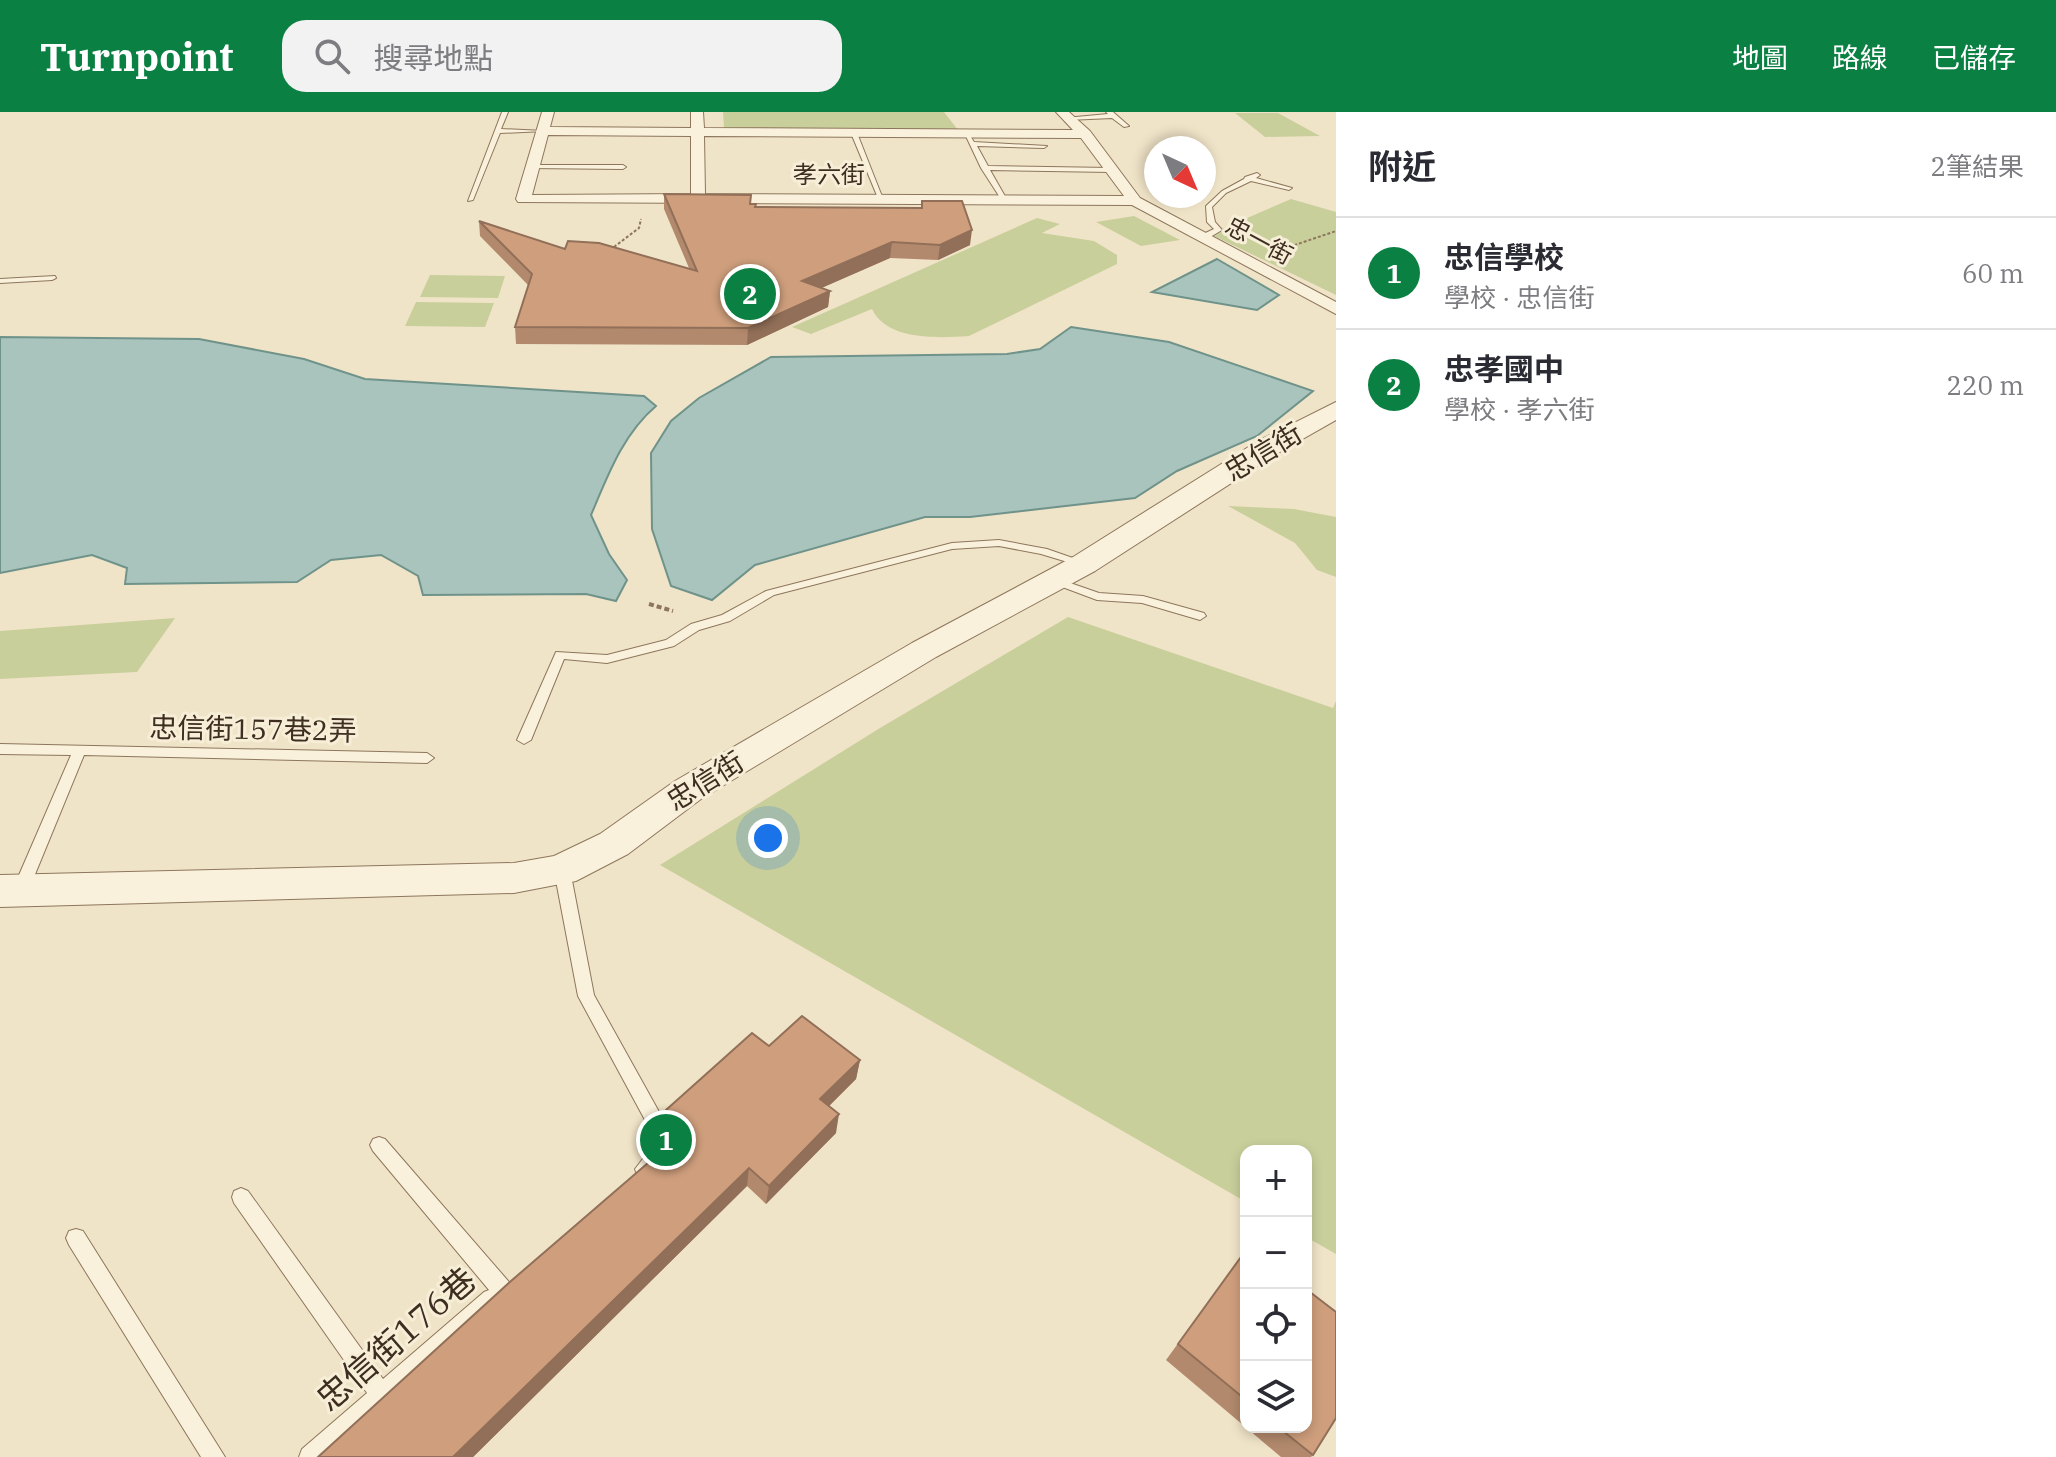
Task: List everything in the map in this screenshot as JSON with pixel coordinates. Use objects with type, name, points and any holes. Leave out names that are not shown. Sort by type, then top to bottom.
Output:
[{"type":"street","points":[[530,167],[548,112]]},
{"type":"street","points":[[697,112],[698,199]]},
{"type":"street","name":"忠一街","points":[[1065,115],[1085,134],[1135,201],[1336,309]]},
{"type":"street","points":[[542,131],[698,130],[969,139],[1085,134]]},
{"type":"street","name":"孝六街","points":[[530,167],[523,199],[1003,198],[1135,201]]},
{"type":"street","name":"忠信街","points":[[11,890],[514,878],[562,870],[614,844],[714,774],[924,650],[1084,564],[1268,447],[1336,410]]},
{"type":"lane","points":[[470,200],[505,112]]},
{"type":"lane","points":[[1065,115],[1111,114],[1126,126]]},
{"type":"lane","points":[[499,131],[542,131]]},
{"type":"lane","points":[[854,133],[881,198]]},
{"type":"lane","points":[[969,139],[1044,146]]},
{"type":"lane","points":[[969,139],[1003,198]]},
{"type":"lane","points":[[530,167],[623,167]]},
{"type":"lane","points":[[984,168],[1111,170]]},
{"type":"lane","points":[[1202,238],[1218,230],[1211,222],[1208,207],[1224,192],[1257,175]]},
{"type":"lane","points":[[1247,178],[1289,188]]},
{"type":"lane","points":[[0,281],[52,278]]},
{"type":"lane","points":[[524,740],[560,655],[607,659],[670,643],[695,627],[726,618],[770,593],[952,546],[999,543],[1043,551],[1084,564]]},
{"type":"lane","points":[[1053,580],[1097,596],[1143,600],[1200,616]]},
{"type":"lane","name":"忠信街157巷2弄","points":[[0,749],[427,758]]},
{"type":"lane","points":[[11,890],[79,752]]},
{"type":"lane","points":[[562,870],[586,996],[654,1119],[654,1160],[631,1180]]},
{"type":"lane","name":"忠信街176巷","points":[[310,1457],[508,1284],[379,1145]]},
{"type":"lane","points":[[241,1197],[382,1395]]},
{"type":"lane","points":[[76,1238],[214,1457]]},
{"type":"path","points":[[610,251],[639,228],[646,199]]},
{"type":"path","points":[[1247,262],[1336,231]]},
{"type":"green space","points":[[723,112],[944,112],[958,130],[724,128]]},
{"type":"green space","points":[[1235,113],[1278,113],[1320,136],[1265,137]]},
{"type":"green space","points":[[1291,199],[1336,212],[1336,295],[1210,234]]},
{"type":"green space","points":[[1134,216],[1180,240],[1141,246],[1096,222]]},
{"type":"green space","points":[[1037,218],[1060,224],[1042,233],[1094,241],[1117,255],[1117,264],[969,336],[929,337],[901,332],[889,327],[872,309],[811,334],[792,327]]},
{"type":"green space","points":[[430,275],[505,276],[498,298],[420,297]]},
{"type":"green space","points":[[416,302],[494,303],[485,327],[405,326]]},
{"type":"green space","points":[[1228,506],[1294,509],[1336,517],[1336,577],[1317,570],[1295,543]]},
{"type":"green space","points":[[1068,617],[1333,708],[1336,701],[1336,1254],[1312,1240],[1312,1145],[1240,1145],[1240,1199],[660,865],[880,728]]},
{"type":"green space","points":[[175,618],[137,672],[0,679],[0,631]]},
{"type":"water","points":[[1217,259],[1279,295],[1257,310],[1152,292]]},
{"type":"water","points":[[1071,327],[1169,342],[1313,391],[1257,436],[1177,471],[1135,498],[970,517],[925,517],[755,565],[712,600],[671,586],[652,529],[651,453],[671,421],[699,398],[771,357],[1007,354],[1040,349]]},
{"type":"water","points":[[0,337],[199,339],[304,359],[365,379],[644,396],[656,406],[625,442],[591,515],[609,554],[627,580],[616,601],[586,594],[423,595],[418,576],[381,555],[331,560],[297,582],[125,584],[127,568],[92,555],[0,573]]},
{"type":"building","points":[[664,194],[751,195],[750,204],[756,204],[755,207],[922,208],[922,201],[962,201],[972,230],[940,245],[892,242],[802,281],[830,291],[748,328],[515,327],[532,274],[479,221],[565,249],[568,241],[599,243],[697,271]]},
{"type":"building","points":[[802,1016],[860,1060],[820,1099],[839,1114],[769,1186],[749,1168],[453,1457],[318,1457],[511,1281],[663,1150],[666,1139],[676,1130],[666,1120],[666,1110],[752,1033],[769,1046]]},
{"type":"building","points":[[1240,1258],[1240,1395],[1178,1344]]},
{"type":"building","points":[[1312,1294],[1336,1312],[1336,1418],[1313,1455],[1286,1433],[1312,1433]]},
{"type":"place","name":"忠孝國中","points":[[750,294]]},
{"type":"place","name":"忠信學校","points":[[666,1140]]}]
